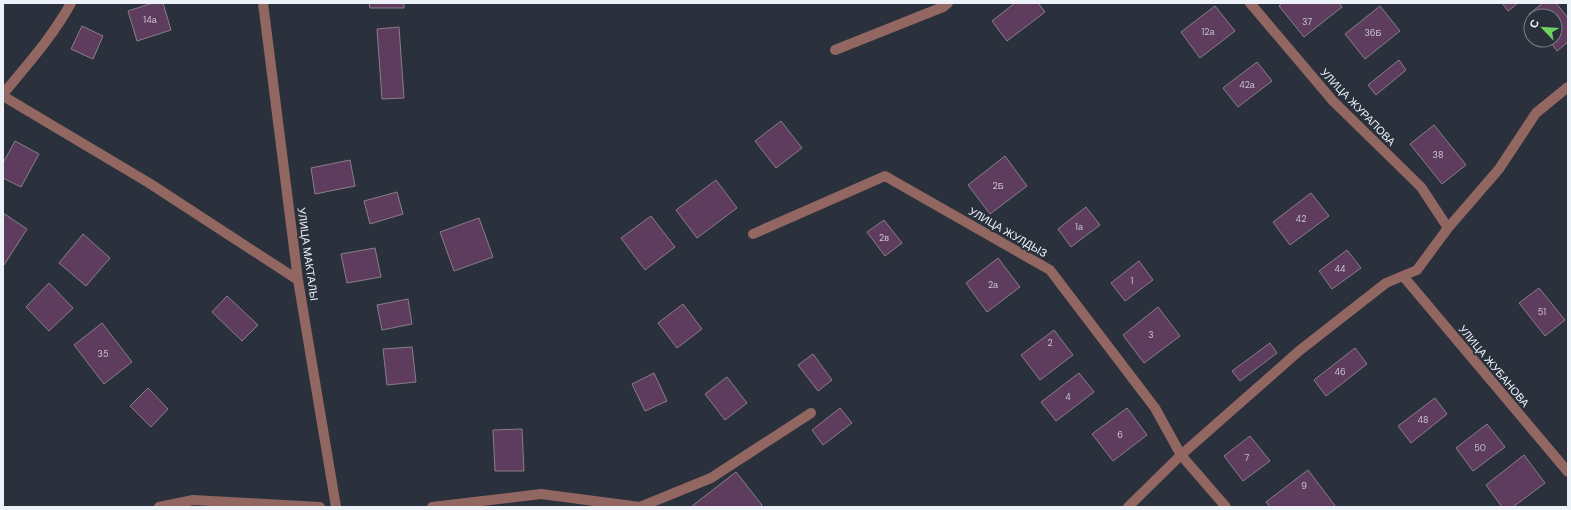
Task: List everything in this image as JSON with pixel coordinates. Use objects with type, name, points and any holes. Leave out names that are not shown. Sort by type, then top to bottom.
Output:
[{"type":"street","points":[[71,3],[65,15],[3,95],[149,182],[298,280]]},
{"type":"street","name":"УЛИЦА МАКТАЛЫ","points":[[263,3],[298,280],[336,507]]},
{"type":"street","points":[[835,50],[944,8],[948,3]]},
{"type":"street","name":"УЛИЦА ЖУРАПОВА","points":[[1250,3],[1334,101],[1421,188],[1448,228]]},
{"type":"street","points":[[1128,507],[1181,455],[1299,351],[1386,283],[1417,270],[1448,228],[1499,168],[1536,113],[1568,87]]},
{"type":"street","name":"УЛИЦА ЖУЛДЫЗ","points":[[753,234],[885,176],[1050,270],[1155,408],[1181,455],[1226,507]]},
{"type":"street","name":"УЛИЦА ЖУБАНОВА","points":[[1402,276],[1568,472]]},
{"type":"street","points":[[432,507],[541,494],[640,507],[711,478],[811,413]]},
{"type":"street","points":[[159,507],[193,500],[320,507]]},
{"type":"building","points":[[153,3],[163,3],[171,30],[137,41],[128,11]]},
{"type":"building","points":[[369,3],[404,3],[404,8],[370,8]]},
{"type":"building","points":[[1015,3],[1038,3],[1045,12],[1007,41],[992,21]]},
{"type":"building","points":[[1282,3],[1339,3],[1342,7],[1304,37],[1279,6]]},
{"type":"building","points":[[1502,3],[1518,3],[1508,11]]},
{"type":"building","points":[[1543,3],[1556,3],[1560,8],[1537,8]]},
{"type":"building","points":[[1215,6],[1235,31],[1200,58],[1181,32]]},
{"type":"building","points":[[1380,6],[1400,31],[1365,59],[1345,34]]},
{"type":"building","points":[[1563,12],[1568,18],[1568,42],[1563,46]]},
{"type":"building","points":[[82,26],[103,36],[93,59],[71,49]]},
{"type":"building","points":[[399,27],[404,98],[382,99],[377,29]]},
{"type":"building","points":[[1399,60],[1406,70],[1376,95],[1368,85]]},
{"type":"building","points":[[1257,62],[1272,81],[1238,107],[1223,88]]},
{"type":"building","points":[[781,121],[802,148],[776,168],[755,141]]},
{"type":"building","points":[[1434,125],[1466,165],[1442,184],[1410,144]]},
{"type":"building","points":[[15,141],[39,154],[21,187],[3,178],[3,163]]},
{"type":"building","points":[[1005,156],[1027,186],[990,214],[968,185]]},
{"type":"building","points":[[350,160],[355,186],[315,194],[311,168]]},
{"type":"building","points":[[716,180],[737,208],[697,238],[676,210]]},
{"type":"building","points":[[397,192],[403,214],[370,224],[364,201]]},
{"type":"building","points":[[1311,193],[1329,216],[1290,245],[1273,222]]},
{"type":"building","points":[[1086,207],[1100,225],[1071,247],[1058,229]]},
{"type":"building","points":[[3,213],[27,229],[4,265],[3,264]]},
{"type":"building","points":[[651,216],[675,247],[645,270],[621,238]]},
{"type":"building","points":[[479,218],[493,257],[454,271],[440,232]]},
{"type":"building","points":[[884,220],[902,243],[885,256],[867,232]]},
{"type":"building","points":[[83,234],[110,258],[86,286],[59,263]]},
{"type":"building","points":[[375,248],[381,277],[347,283],[341,254]]},
{"type":"building","points":[[1347,250],[1361,268],[1332,289],[1319,271]]},
{"type":"building","points":[[998,258],[1020,287],[987,312],[966,283]]},
{"type":"building","points":[[1139,261],[1153,280],[1125,301],[1111,283]]},
{"type":"building","points":[[49,283],[73,308],[49,331],[26,307]]},
{"type":"building","points":[[1539,288],[1565,320],[1545,336],[1519,303]]},
{"type":"building","points":[[227,296],[258,325],[242,341],[212,312]]},
{"type":"building","points":[[408,299],[412,324],[382,330],[377,305]]},
{"type":"building","points":[[683,304],[702,329],[677,348],[658,323]]},
{"type":"building","points":[[1158,307],[1180,336],[1144,363],[1123,335]]},
{"type":"building","points":[[102,323],[132,362],[104,384],[74,345]]},
{"type":"building","points":[[1054,330],[1073,355],[1040,380],[1021,355]]},
{"type":"building","points":[[1270,343],[1277,353],[1240,381],[1232,371]]},
{"type":"building","points":[[412,347],[416,382],[387,385],[383,349]]},
{"type":"building","points":[[1355,348],[1367,364],[1326,396],[1314,380]]},
{"type":"building","points":[[813,354],[832,380],[818,391],[798,365]]},
{"type":"building","points":[[654,373],[667,401],[645,411],[632,384]]},
{"type":"building","points":[[1079,373],[1094,392],[1056,421],[1041,402]]},
{"type":"building","points":[[727,377],[747,403],[725,420],[705,394]]},
{"type":"building","points":[[148,388],[168,409],[151,427],[130,406]]},
{"type":"building","points":[[1435,398],[1447,414],[1411,443],[1398,426]]},
{"type":"building","points":[[840,408],[852,423],[823,445],[812,430]]},
{"type":"building","points":[[1127,408],[1147,435],[1113,461],[1092,434]]},
{"type":"building","points":[[1487,424],[1505,447],[1473,471],[1456,448]]},
{"type":"building","points":[[522,429],[524,471],[495,471],[493,430]]},
{"type":"building","points":[[1250,436],[1270,461],[1243,481],[1224,456]]},
{"type":"building","points":[[1524,455],[1545,483],[1513,507],[1502,507],[1486,485]]},
{"type":"building","points":[[1308,470],[1336,507],[1270,507],[1266,502]]},
{"type":"building","points":[[736,472],[762,505],[760,507],[692,506]]}]
